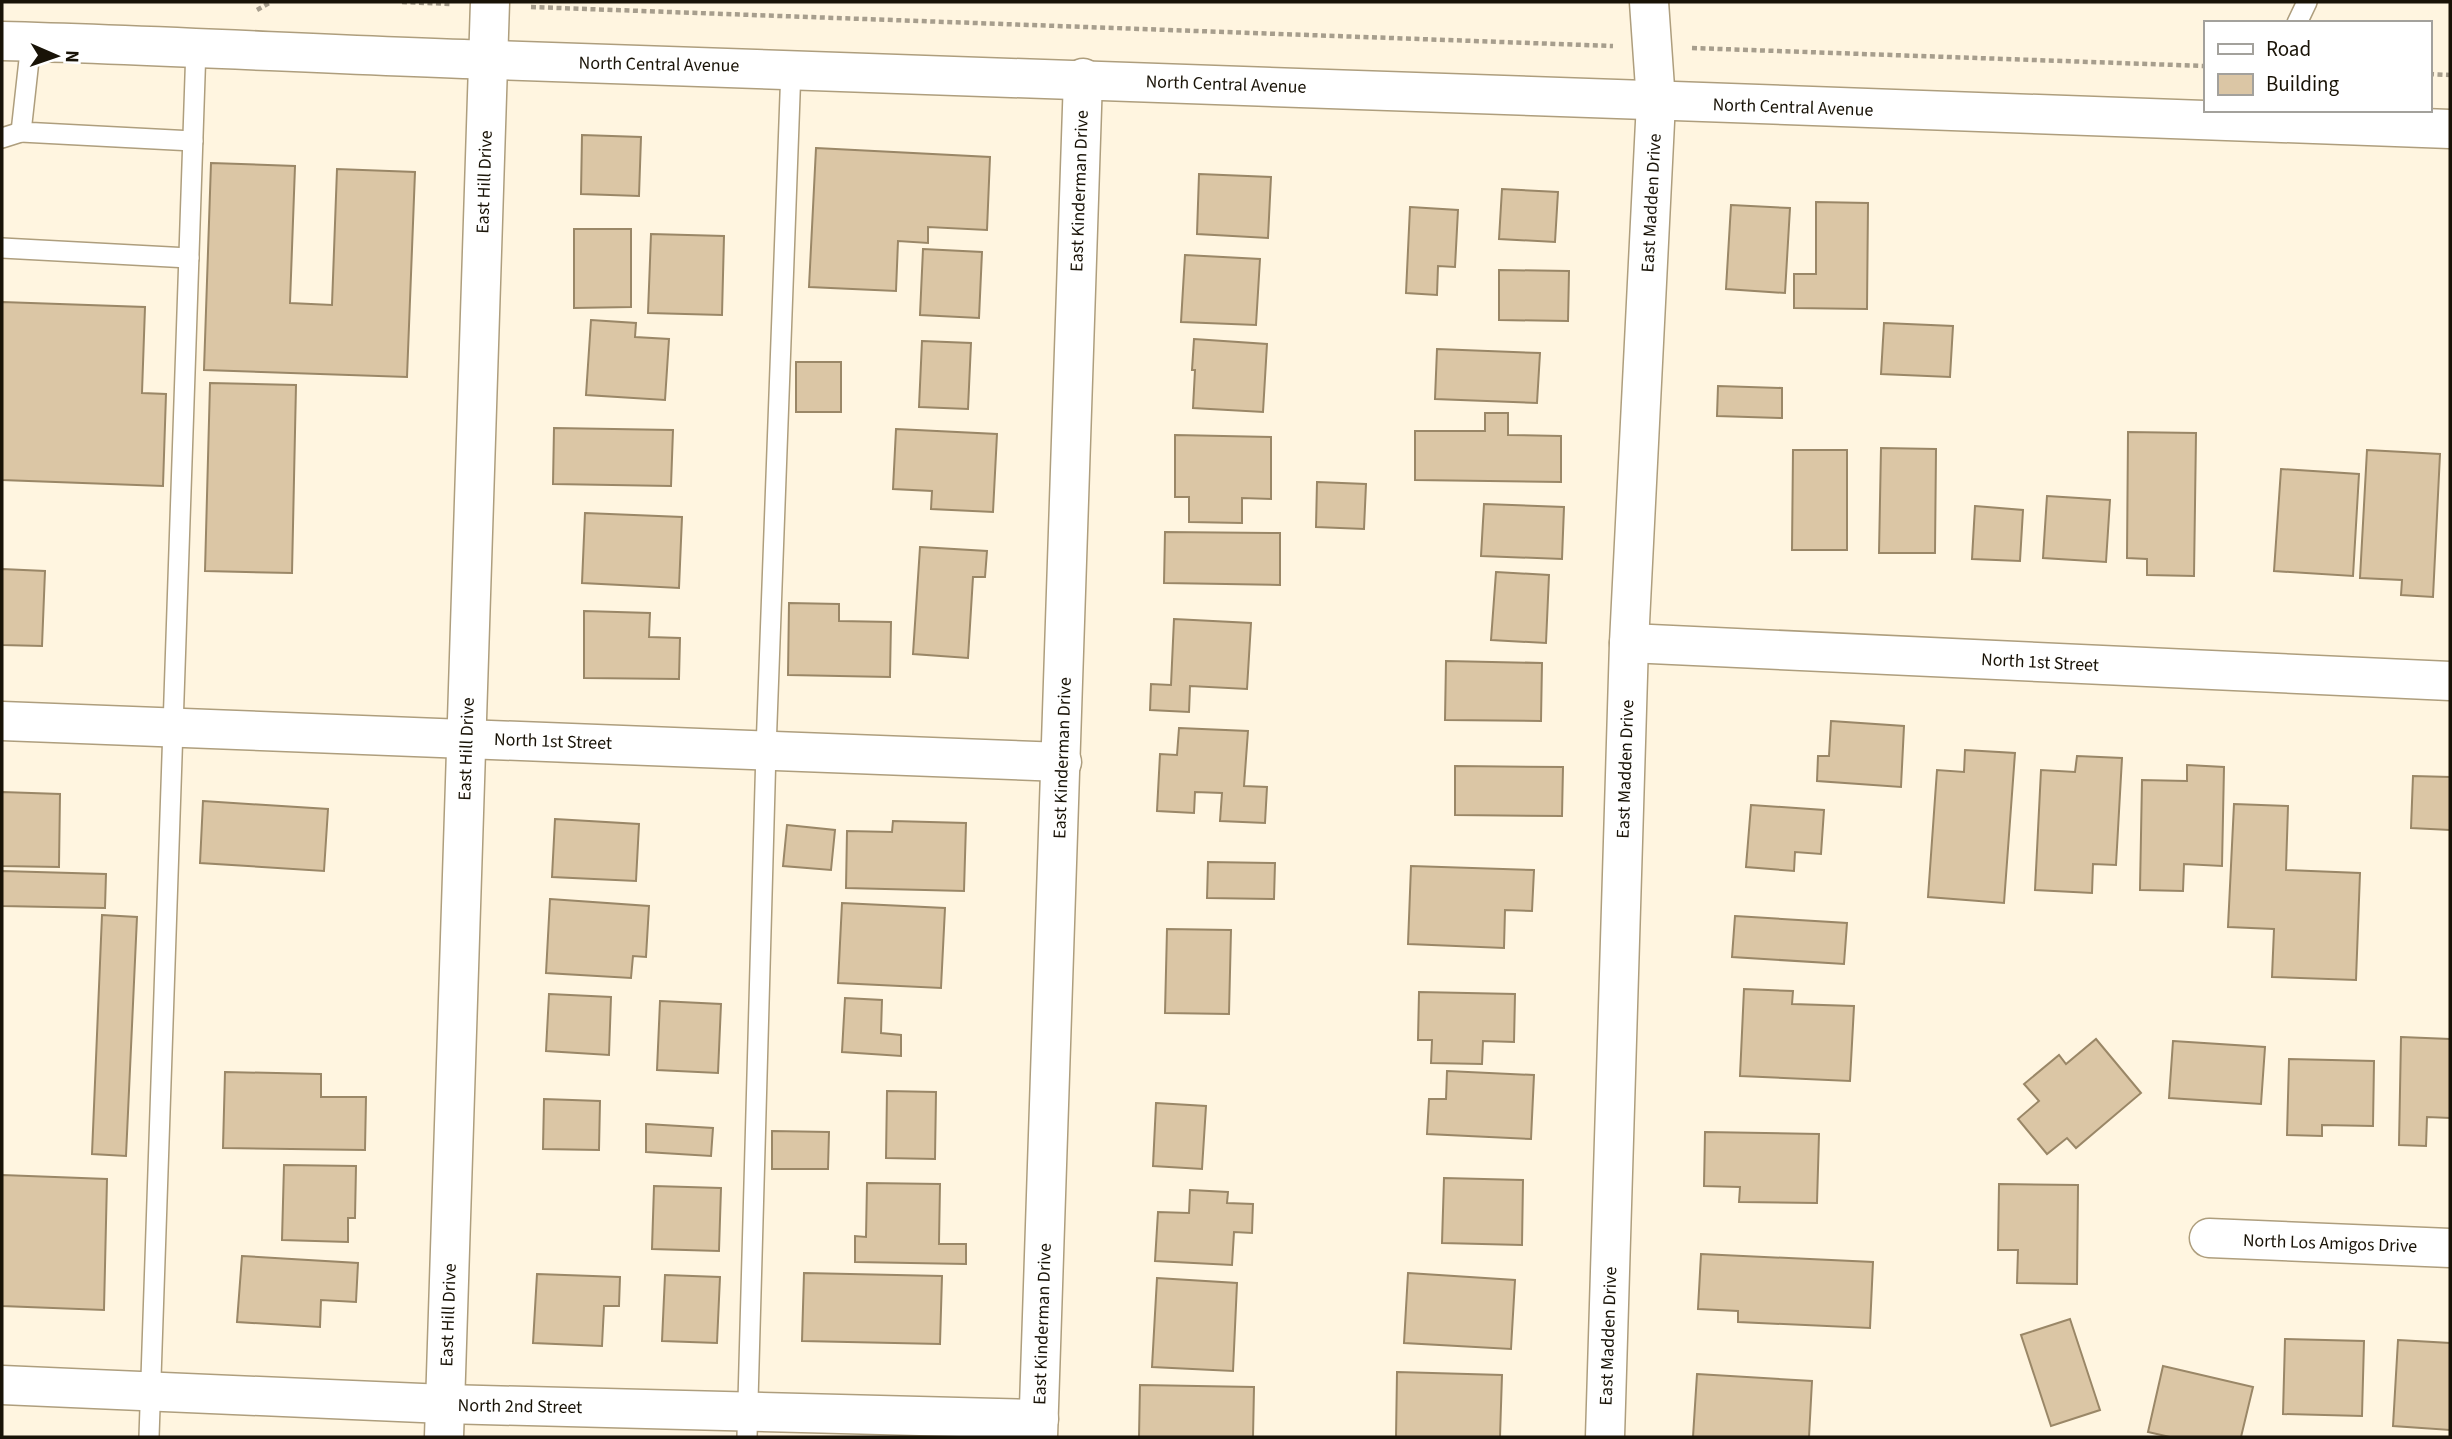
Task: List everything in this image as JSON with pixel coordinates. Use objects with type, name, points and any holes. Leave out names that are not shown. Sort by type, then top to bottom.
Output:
[{"type":"street","name":"East Madden Drive","points":[[1605,1437],[1629,643],[1656,102],[1649,2]]},
{"type":"street","name":"East Hill Drive","points":[[444,1421],[490,4]]},
{"type":"street","name":"North Central Avenue","points":[[16,41],[2450,130]]},
{"type":"street","name":"East Kinderman Drive","points":[[1039,1428],[1083,78]]},
{"type":"street","name":"North 1st Street","points":[[1629,643],[2450,681]]},
{"type":"street","name":"North 1st Street","points":[[2,720],[1062,762]]},
{"type":"street","name":"North Los Amigos Drive","points":[[2209,1238],[2450,1248]]},
{"type":"street","name":"North 2nd Street","points":[[2,1385],[150,1391],[444,1421],[1039,1428]]},
{"type":"lane","points":[[2298,21],[2307,2]]},
{"type":"lane","points":[[16,41],[21,132]]},
{"type":"lane","points":[[149,1437],[196,47]]},
{"type":"lane","points":[[748,1425],[766,750],[792,68]]},
{"type":"lane","points":[[2,138],[21,132],[193,141]]},
{"type":"lane","points":[[2,248],[189,258]]},
{"type":"path","points":[[402,2],[2204,66]]},
{"type":"path","points":[[2431,74],[2450,75]]},
{"type":"building","points":[[582,135],[641,137],[639,196],[581,194]]},
{"type":"building","points":[[816,148],[990,157],[987,230],[928,227],[928,243],[898,241],[896,291],[809,287]]},
{"type":"building","points":[[211,163],[295,166],[290,303],[332,305],[337,169],[415,172],[407,377],[204,370]]},
{"type":"building","points":[[1199,174],[1271,177],[1268,238],[1197,234]]},
{"type":"building","points":[[1502,189],[1558,192],[1555,242],[1499,239]]},
{"type":"building","points":[[1816,202],[1868,203],[1867,309],[1794,308],[1794,274],[1816,274]]},
{"type":"building","points":[[1731,205],[1790,208],[1785,293],[1726,289]]},
{"type":"building","points":[[1410,207],[1458,210],[1455,267],[1438,266],[1437,295],[1406,293]]},
{"type":"building","points":[[574,229],[631,229],[631,307],[574,308]]},
{"type":"building","points":[[651,234],[724,236],[722,315],[648,313]]},
{"type":"building","points":[[923,249],[982,252],[979,318],[920,315]]},
{"type":"building","points":[[1185,255],[1260,259],[1256,325],[1181,322]]},
{"type":"building","points":[[1499,270],[1569,271],[1568,321],[1499,320]]},
{"type":"building","points":[[2,302],[145,307],[142,393],[166,394],[163,486],[2,480]]},
{"type":"building","points":[[591,320],[636,323],[635,337],[669,339],[665,400],[586,395]]},
{"type":"building","points":[[1884,323],[1953,326],[1950,377],[1881,374]]},
{"type":"building","points":[[1194,339],[1267,344],[1263,412],[1193,408]]},
{"type":"building","points":[[922,341],[971,343],[968,409],[919,407]]},
{"type":"building","points":[[1437,349],[1540,353],[1537,403],[1435,399]]},
{"type":"building","points":[[796,362],[841,362],[841,412],[796,412]]},
{"type":"building","points":[[210,383],[296,385],[292,573],[205,571]]},
{"type":"building","points":[[1718,386],[1782,388],[1782,418],[1717,416]]},
{"type":"building","points":[[1485,413],[1508,413],[1508,435],[1561,436],[1561,482],[1415,480],[1415,431],[1485,431]]},
{"type":"building","points":[[554,428],[673,430],[671,486],[553,484]]},
{"type":"building","points":[[896,429],[997,434],[993,512],[931,509],[932,491],[893,489]]},
{"type":"building","points":[[2128,432],[2196,433],[2194,576],[2147,575],[2147,559],[2127,558]]},
{"type":"building","points":[[1175,435],[1271,437],[1271,499],[1242,498],[1242,523],[1189,522],[1189,497],[1175,497]]},
{"type":"building","points":[[1881,448],[1936,449],[1935,553],[1879,553]]},
{"type":"building","points":[[1793,450],[1847,450],[1847,550],[1792,550]]},
{"type":"building","points":[[2367,450],[2440,454],[2433,597],[2401,595],[2402,580],[2360,578]]},
{"type":"building","points":[[2281,469],[2359,474],[2353,576],[2274,571]]},
{"type":"building","points":[[1317,482],[1366,484],[1364,529],[1316,527]]},
{"type":"building","points":[[2047,496],[2110,500],[2106,562],[2043,558]]},
{"type":"building","points":[[1484,504],[1564,507],[1562,559],[1481,556]]},
{"type":"building","points":[[1975,506],[2023,510],[2020,561],[1972,559]]},
{"type":"building","points":[[585,513],[682,517],[679,588],[582,583]]},
{"type":"building","points":[[1165,532],[1280,533],[1280,585],[1164,583]]},
{"type":"building","points":[[920,547],[987,551],[985,577],[973,577],[968,658],[913,654]]},
{"type":"building","points":[[2,569],[45,571],[42,646],[2,645]]},
{"type":"building","points":[[1496,572],[1549,575],[1546,643],[1491,640]]},
{"type":"building","points":[[789,603],[839,604],[839,621],[891,622],[890,677],[788,675]]},
{"type":"building","points":[[584,611],[650,613],[649,637],[680,638],[679,679],[584,678]]},
{"type":"building","points":[[1174,619],[1251,623],[1247,689],[1190,686],[1189,712],[1150,710],[1151,684],[1171,685]]},
{"type":"building","points":[[1446,661],[1542,663],[1541,721],[1445,720]]},
{"type":"building","points":[[1831,721],[1904,726],[1901,787],[1817,781],[1818,756],[1829,756]]},
{"type":"building","points":[[1179,728],[1248,731],[1244,786],[1267,787],[1265,823],[1220,821],[1222,793],[1195,792],[1194,813],[1157,811],[1160,754],[1177,755]]},
{"type":"building","points":[[1965,750],[2015,753],[2004,903],[1928,897],[1937,770],[1964,772]]},
{"type":"building","points":[[2077,756],[2122,758],[2116,865],[2093,864],[2092,893],[2035,890],[2041,770],[2075,772]]},
{"type":"building","points":[[2187,765],[2224,767],[2222,866],[2184,864],[2183,891],[2140,890],[2142,780],[2187,781]]},
{"type":"building","points":[[1455,766],[1563,767],[1562,816],[1455,815]]},
{"type":"building","points":[[2413,776],[2450,777],[2450,830],[2411,828]]},
{"type":"building","points":[[2,792],[60,794],[59,867],[2,866]]},
{"type":"building","points":[[203,801],[328,809],[324,871],[200,863]]},
{"type":"building","points":[[2234,804],[2288,806],[2286,870],[2360,873],[2356,980],[2272,977],[2274,929],[2228,927]]},
{"type":"building","points":[[1751,805],[1824,810],[1821,854],[1795,852],[1794,871],[1746,867]]},
{"type":"building","points":[[555,819],[639,824],[636,881],[552,877]]},
{"type":"building","points":[[893,821],[966,823],[964,891],[846,888],[847,831],[892,832]]},
{"type":"building","points":[[787,825],[835,830],[831,870],[783,866]]},
{"type":"building","points":[[1208,862],[1275,863],[1274,899],[1207,898]]},
{"type":"building","points":[[1411,866],[1534,870],[1532,911],[1505,910],[1504,948],[1408,944]]},
{"type":"building","points":[[2,871],[106,874],[105,908],[2,906]]},
{"type":"building","points":[[550,899],[649,906],[646,957],[633,956],[631,978],[546,973]]},
{"type":"building","points":[[842,903],[945,908],[941,988],[838,983]]},
{"type":"building","points":[[102,915],[137,917],[126,1156],[92,1154]]},
{"type":"building","points":[[1735,916],[1847,923],[1844,964],[1732,957]]},
{"type":"building","points":[[1167,929],[1231,930],[1229,1014],[1165,1013]]},
{"type":"building","points":[[1744,989],[1793,991],[1792,1004],[1854,1006],[1850,1081],[1740,1076]]},
{"type":"building","points":[[1419,992],[1515,994],[1514,1042],[1483,1041],[1482,1064],[1431,1063],[1432,1040],[1418,1040]]},
{"type":"building","points":[[549,994],[611,997],[609,1055],[546,1051]]},
{"type":"building","points":[[845,998],[882,1000],[881,1033],[901,1035],[901,1056],[842,1052]]},
{"type":"building","points":[[660,1001],[721,1004],[718,1073],[657,1070]]},
{"type":"building","points":[[2401,1037],[2450,1039],[2450,1118],[2427,1117],[2426,1146],[2399,1145]]},
{"type":"building","points":[[2096,1039],[2141,1093],[2076,1148],[2067,1138],[2047,1154],[2018,1119],[2039,1101],[2024,1084],[2059,1055],[2066,1064]]},
{"type":"building","points":[[2173,1041],[2265,1047],[2261,1104],[2169,1098]]},
{"type":"building","points":[[2289,1059],[2374,1061],[2373,1126],[2322,1125],[2322,1136],[2287,1135]]},
{"type":"building","points":[[1447,1071],[1534,1075],[1531,1139],[1427,1134],[1429,1099],[1446,1099]]},
{"type":"building","points":[[225,1072],[321,1074],[321,1097],[366,1097],[365,1150],[223,1148]]},
{"type":"building","points":[[887,1091],[936,1092],[935,1159],[886,1158]]},
{"type":"building","points":[[544,1099],[600,1101],[599,1150],[543,1149]]},
{"type":"building","points":[[1156,1103],[1206,1106],[1202,1169],[1153,1166]]},
{"type":"building","points":[[646,1124],[713,1128],[711,1156],[646,1152]]},
{"type":"building","points":[[772,1131],[829,1132],[828,1169],[772,1169]]},
{"type":"building","points":[[1705,1132],[1819,1134],[1817,1203],[1739,1202],[1740,1187],[1704,1186]]},
{"type":"building","points":[[284,1165],[356,1166],[355,1218],[348,1218],[348,1242],[282,1240]]},
{"type":"building","points":[[2,1175],[107,1179],[104,1310],[2,1306]]},
{"type":"building","points":[[1444,1178],[1523,1180],[1522,1245],[1442,1243]]},
{"type":"building","points":[[867,1183],[940,1184],[939,1244],[966,1244],[966,1264],[855,1262],[855,1236],[866,1237]]},
{"type":"building","points":[[1999,1184],[2078,1185],[2077,1284],[2017,1283],[2018,1250],[1998,1250]]},
{"type":"building","points":[[654,1186],[721,1188],[719,1251],[652,1249]]},
{"type":"building","points":[[1190,1190],[1228,1192],[1227,1203],[1253,1204],[1252,1233],[1234,1232],[1232,1265],[1155,1261],[1158,1212],[1189,1213]]},
{"type":"building","points":[[1701,1254],[1873,1262],[1870,1328],[1738,1322],[1738,1311],[1698,1309]]},
{"type":"building","points":[[242,1256],[358,1263],[356,1302],[321,1300],[320,1327],[237,1322]]},
{"type":"building","points":[[804,1273],[942,1276],[940,1344],[802,1341]]},
{"type":"building","points":[[1408,1273],[1515,1280],[1511,1349],[1404,1343]]},
{"type":"building","points":[[537,1274],[620,1277],[619,1306],[604,1306],[602,1346],[533,1343]]},
{"type":"building","points":[[665,1275],[720,1277],[717,1343],[662,1341]]},
{"type":"building","points":[[1157,1278],[1237,1283],[1233,1371],[1152,1367]]},
{"type":"building","points":[[2070,1319],[2100,1410],[2051,1426],[2021,1335]]},
{"type":"building","points":[[2285,1339],[2364,1341],[2362,1416],[2283,1414]]},
{"type":"building","points":[[2398,1340],[2450,1343],[2450,1430],[2393,1426]]},
{"type":"building","points":[[2163,1366],[2253,1387],[2241,1437],[2170,1437],[2148,1432]]},
{"type":"building","points":[[1397,1372],[1502,1375],[1500,1437],[1396,1437]]},
{"type":"building","points":[[1697,1374],[1812,1381],[1809,1437],[1693,1437]]},
{"type":"building","points":[[1140,1385],[1254,1387],[1253,1437],[1139,1437]]}]
